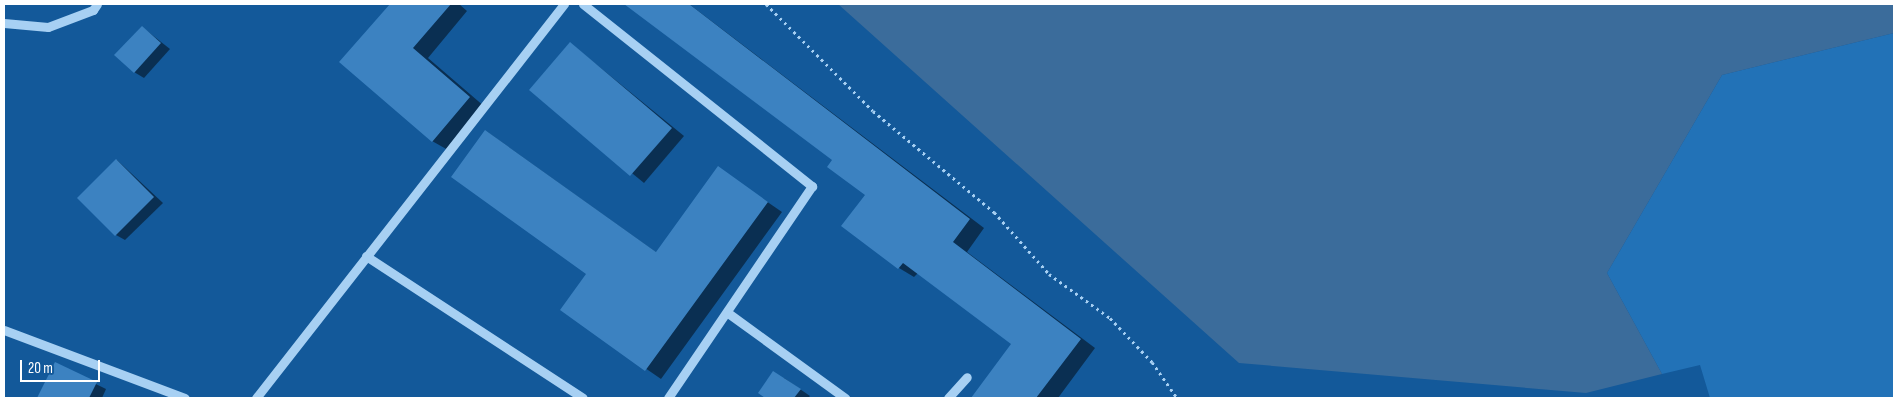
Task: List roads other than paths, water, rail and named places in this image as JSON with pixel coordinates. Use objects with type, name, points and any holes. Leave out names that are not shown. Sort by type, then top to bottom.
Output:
[{"type":"lane","points":[[4,23],[48,27],[93,10],[97,4]]},
{"type":"lane","points":[[256,398],[564,4]]},
{"type":"lane","points":[[583,4],[812,186],[728,313],[668,398]]},
{"type":"lane","points":[[366,256],[583,398]]},
{"type":"lane","points":[[728,313],[845,398]]},
{"type":"lane","points":[[4,330],[185,398]]},
{"type":"lane","points":[[948,398],[967,377]]}]
